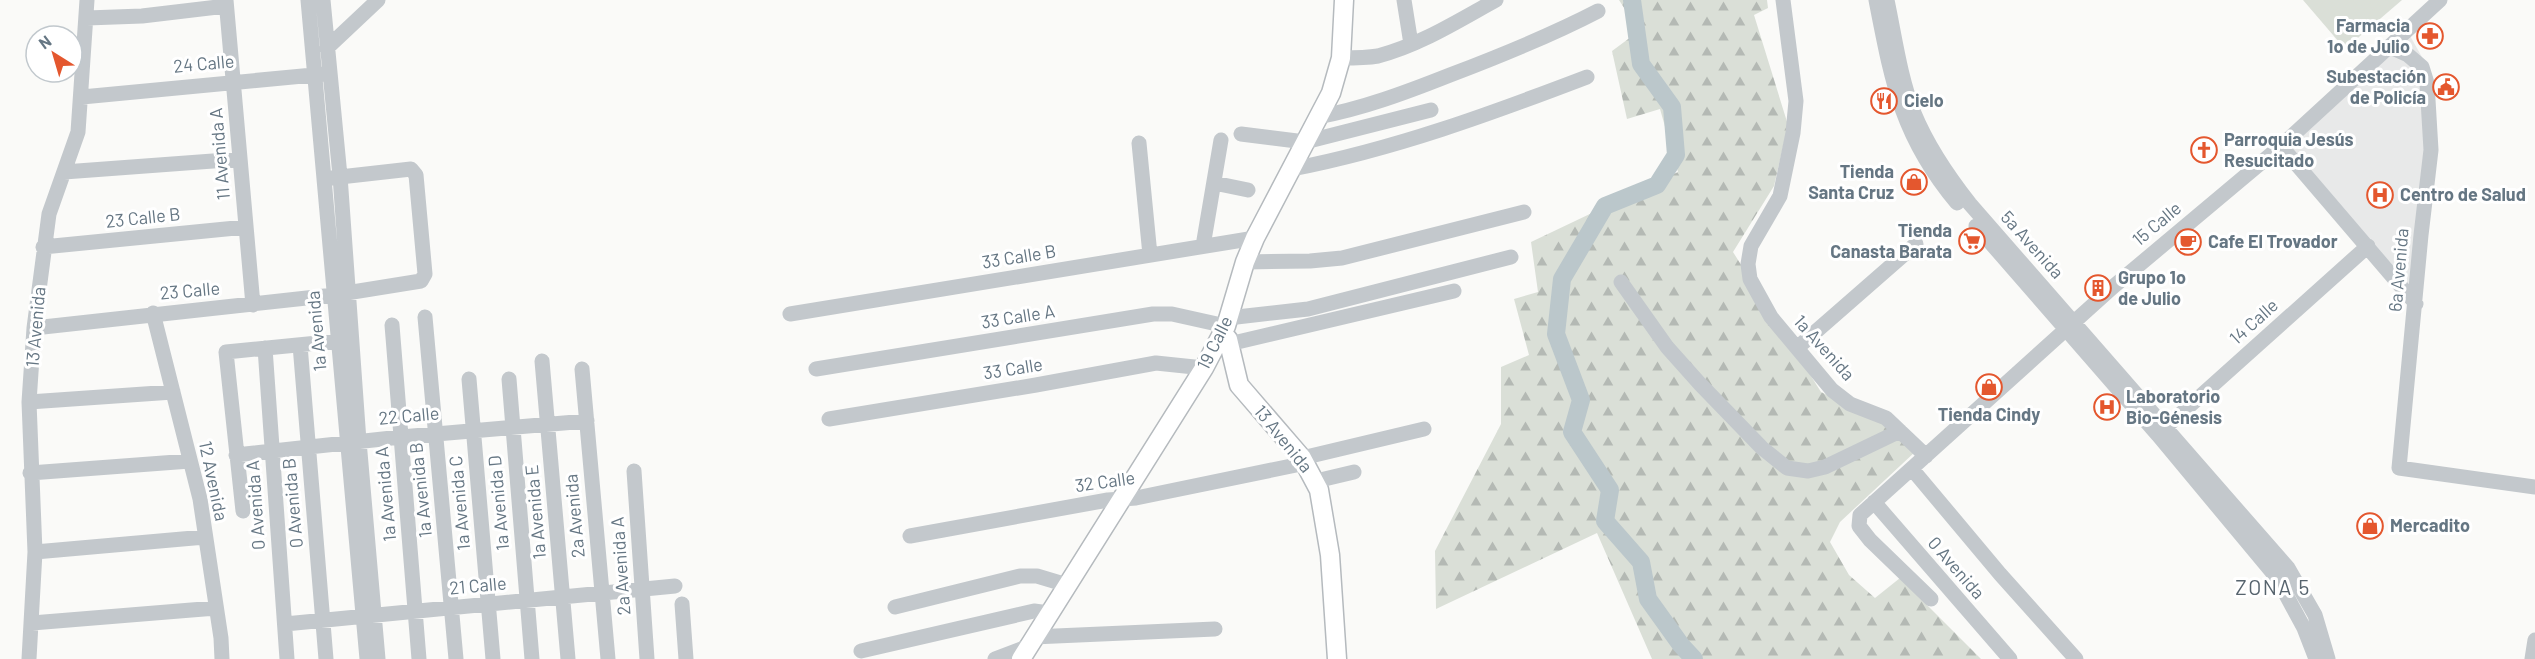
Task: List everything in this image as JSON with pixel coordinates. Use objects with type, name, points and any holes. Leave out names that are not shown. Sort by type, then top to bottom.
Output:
[{"type":"main road","name":"19 Calle","points":[[1028,647],[1226,330],[1245,262],[1255,238],[1331,93],[1341,58],[1344,0]]},
{"type":"main road","name":"13 Avenida","points":[[1226,330],[1239,385],[1304,461],[1316,481],[1322,502],[1330,555],[1336,659]]},
{"type":"street","name":"13 Avenida","points":[[29,659],[35,552],[29,402],[34,328],[49,214],[78,132],[87,0]]},
{"type":"street","name":"1a Avenida","points":[[308,0],[340,176],[342,294],[353,442],[369,616],[378,659]]},
{"type":"street","name":"1a Avenida","points":[[323,0],[327,48],[322,74],[324,178],[342,294],[338,341],[353,442]]},
{"type":"street","points":[[327,48],[378,0]]},
{"type":"street","points":[[1404,0],[1411,44]]},
{"type":"street","points":[[1341,58],[1377,56],[1411,44],[1445,29],[1496,0]]},
{"type":"street","name":"1a Avenida","points":[[1783,0],[1796,101],[1793,133],[1780,196],[1754,239],[1748,264],[1750,279],[1771,317],[1832,390],[1850,404],[1886,418],[1926,456]]},
{"type":"street","name":"5a Avenida","points":[[1876,0],[1892,81],[1901,112],[1918,149],[1941,184],[2070,326],[2166,427],[2288,568],[2315,615],[2328,659]]},
{"type":"street","name":"5a Avenida","points":[[1887,0],[1903,78],[1914,113],[1929,145],[1949,177],[2277,578],[2304,628],[2316,659]]},
{"type":"street","name":"15 Calle","points":[[1931,599],[1870,540],[1859,526],[1860,515],[2114,286],[2395,50],[2440,0]]},
{"type":"street","points":[[87,18],[142,16],[226,3]]},
{"type":"street","name":"11 Avenida A","points":[[226,3],[253,305]]},
{"type":"street","points":[[1317,117],[1338,113],[1418,88],[1542,40],[1598,11]]},
{"type":"street","name":"6a Avenida","points":[[2395,50],[2408,56],[2422,67],[2427,83],[2431,150],[2399,468],[2535,487]]},
{"type":"street","name":"24 Calle","points":[[82,97],[322,74]]},
{"type":"street","points":[[1292,169],[1381,149],[1442,131],[1587,76]]},
{"type":"street","points":[[1241,134],[1305,142],[1431,110]]},
{"type":"street","points":[[1203,246],[1221,140]]},
{"type":"street","points":[[1139,143],[1150,255]]},
{"type":"street","points":[[2281,146],[2416,304]]},
{"type":"street","points":[[64,172],[240,159]]},
{"type":"street","name":"23 Calle","points":[[34,328],[153,313],[253,305],[421,281],[425,274],[416,175],[411,170],[405,169],[340,176]]},
{"type":"street","points":[[324,178],[340,176]]},
{"type":"street","points":[[1214,183],[1248,190]]},
{"type":"street","points":[[1245,262],[1342,258],[1524,212]]},
{"type":"street","name":"23 Calle B","points":[[43,248],[246,227]]},
{"type":"street","name":"33 Calle B","points":[[790,314],[1255,238]]},
{"type":"street","points":[[1797,348],[1916,244]]},
{"type":"street","name":"14 Calle","points":[[2166,427],[2368,246]]},
{"type":"street","name":"33 Calle A","points":[[816,369],[1153,314],[1172,314],[1226,330],[1511,257]]},
{"type":"street","points":[[1622,282],[1667,347],[1762,448],[1787,468],[1808,471],[1825,467],[1900,431]]},
{"type":"street","points":[[1226,330],[1454,291]]},
{"type":"street","name":"12 Avenida","points":[[153,313],[200,500],[222,659]]},
{"type":"street","name":"1a Avenida B","points":[[425,317],[456,659]]},
{"type":"street","name":"1a Avenida A","points":[[392,325],[419,659]]},
{"type":"street","points":[[243,512],[226,352],[338,341]]},
{"type":"street","name":"0 Avenida B","points":[[300,345],[326,659]]},
{"type":"street","name":"0 Avenida A","points":[[265,348],[287,659]]},
{"type":"street","name":"1a Avenida E","points":[[542,362],[568,659]]},
{"type":"street","name":"33 Calle","points":[[829,419],[1156,363],[1204,368]]},
{"type":"street","name":"2a Avenida","points":[[582,369],[608,659]]},
{"type":"street","name":"1a Avenida C","points":[[469,379],[494,659]]},
{"type":"street","name":"1a Avenida D","points":[[508,379],[532,659]]},
{"type":"street","points":[[29,402],[173,392]]},
{"type":"street","name":"22 Calle","points":[[236,455],[401,436],[587,421]]},
{"type":"street","name":"32 Calle","points":[[910,536],[1123,498],[1136,498],[1304,461],[1424,429]]},
{"type":"street","points":[[30,472],[190,461]]},
{"type":"street","points":[[1912,469],[2000,574],[2076,659]]},
{"type":"street","name":"2a Avenida A","points":[[634,471],[647,659]]},
{"type":"street","points":[[1316,481],[1354,472]]},
{"type":"street","name":"0 Avenida","points":[[1874,502],[2010,659]]},
{"type":"street","points":[[35,552],[205,537]]},
{"type":"street","points":[[895,607],[1020,576],[1037,576],[1067,585]]},
{"type":"street","name":"21 Calle","points":[[285,624],[675,586]]},
{"type":"street","points":[[682,604],[686,659]]},
{"type":"street","points":[[32,623],[216,608]]},
{"type":"street","points":[[861,651],[1034,611],[1049,614]]},
{"type":"street","name":"1a Avenida","points":[[367,659],[369,616]]},
{"type":"street","points":[[994,659],[1028,647],[1215,629]]},
{"type":"street","points":[[2532,659],[2535,640]]},
{"type":"shaded area","name":"Centro de Salud","points":[[2409,34],[2432,75],[2414,302],[2287,146]]},
{"type":"green space","points":[[1619,0],[1767,0],[1768,8],[1754,15],[1788,125],[1774,186],[1733,252],[1821,392],[1885,423],[1916,451],[1840,522],[1830,542],[1849,575],[1875,598],[1900,578],[1981,659],[1652,659],[1597,533],[1436,609],[1435,551],[1501,424],[1501,367],[1529,355],[1514,299],[1538,292],[1531,242],[1678,172],[1660,109],[1627,119],[1612,51],[1639,31]]},
{"type":"green space","points":[[2303,0],[2402,0],[2345,49]]},
{"type":"waterway","points":[[1632,0],[1641,64],[1672,107],[1676,155],[1657,185],[1605,206],[1562,279],[1556,334],[1581,400],[1572,432],[1610,490],[1605,521],[1641,562],[1648,599],[1694,659]]},
{"type":"place","name":"Farmacia 1o de Julio","points":[[2430,36]]},
{"type":"place","name":"Subestación de Policía","points":[[2446,87]]},
{"type":"place","name":"Cielo","points":[[1884,101]]},
{"type":"place","name":"Parroquia Jesús Resucitado","points":[[2204,150]]},
{"type":"place","name":"Tienda Santa Cruz","points":[[1914,182]]},
{"type":"place","name":"Centro de Salud","points":[[2380,195]]},
{"type":"place","name":"Tienda Canasta Barata","points":[[1972,241]]},
{"type":"place","name":"Cafe El Trovador","points":[[2188,242]]},
{"type":"place","name":"Grupo 1o de Julio","points":[[2098,288]]},
{"type":"place","name":"Tienda Cindy","points":[[1989,387]]},
{"type":"place","name":"Laboratorio Bio-Génesis","points":[[2107,407]]},
{"type":"place","name":"Mercadito","points":[[2370,526]]},
{"type":"district","name":"ZONA 5","points":[[2273,588]]}]
